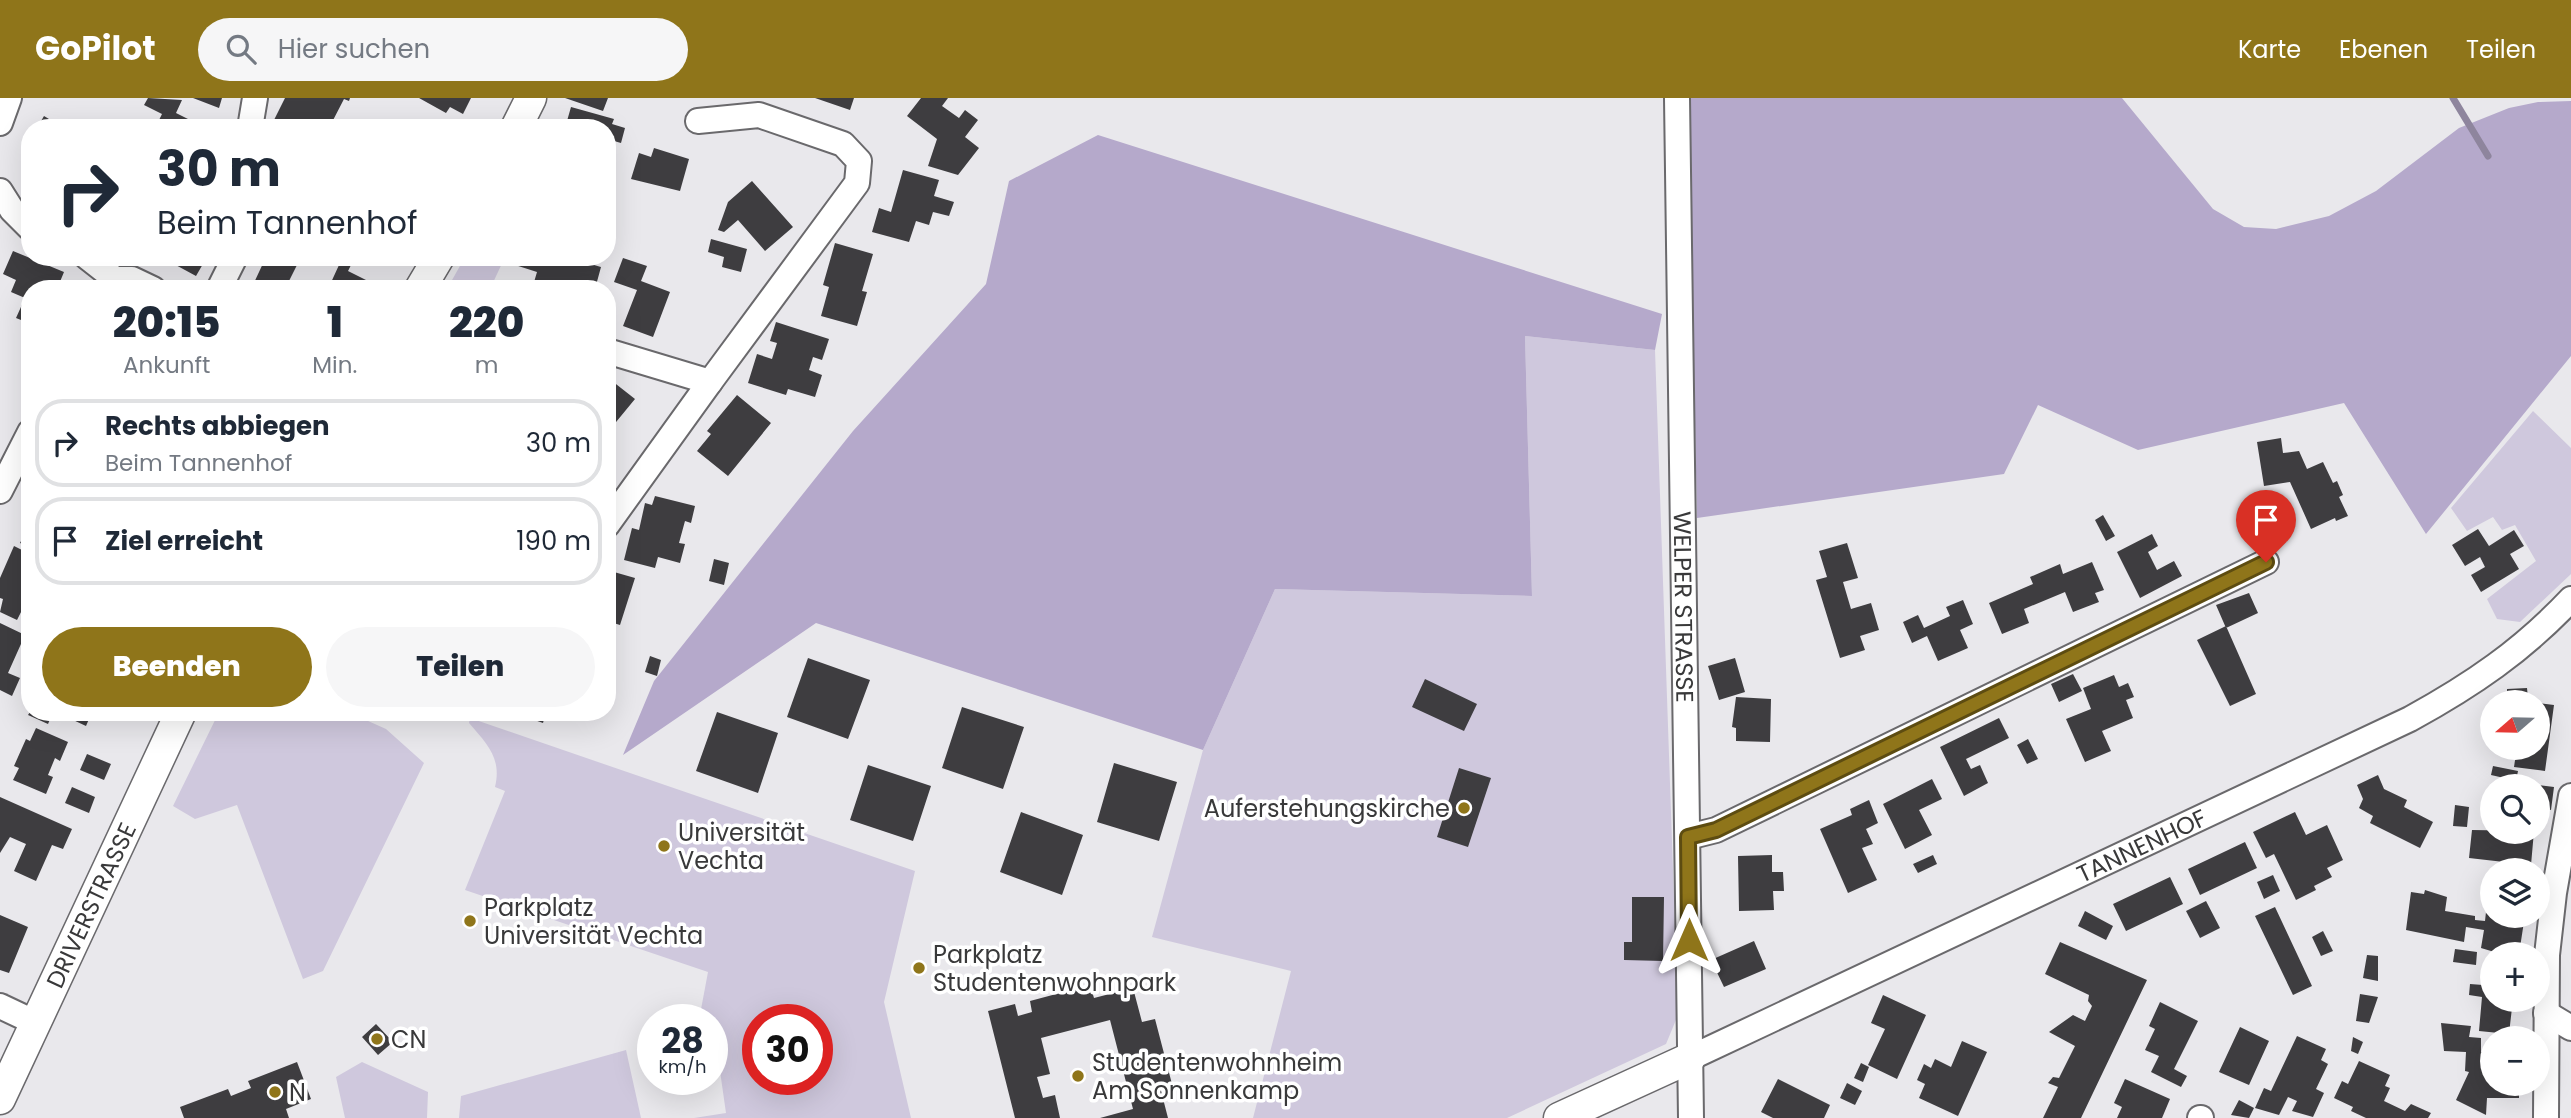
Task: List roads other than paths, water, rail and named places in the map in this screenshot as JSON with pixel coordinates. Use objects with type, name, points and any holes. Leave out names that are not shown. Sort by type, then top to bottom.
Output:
[{"type":"street","points":[[0,123],[9,98]]},
{"type":"street","points":[[252,119],[255,98]]},
{"type":"street","points":[[520,119],[531,98]]},
{"type":"street","name":"WELPER STRASSE","points":[[1677,98],[1691,1118]]},
{"type":"street","points":[[616,513],[857,183],[859,161],[843,144],[759,115],[698,121]]},
{"type":"street","points":[[0,191],[21,219]]},
{"type":"street","points":[[95,266],[107,280]]},
{"type":"street","points":[[616,354],[710,382]]},
{"type":"street","points":[[1,487],[21,449]]},
{"type":"street","points":[[1688,837],[1716,830],[2266,562]]},
{"type":"street","name":"TANNENHOF","points":[[1690,1058],[2410,719],[2470,686],[2566,613]]},
{"type":"street","name":"DRIVERSTRASSE","points":[[0,1099],[177,721]]},
{"type":"street","points":[[2546,1118],[2546,1013],[2554,893],[2571,796]]},
{"type":"street","points":[[0,1006],[36,1023]]},
{"type":"street","points":[[2546,1013],[2571,1028]]},
{"type":"street","points":[[1559,1118],[1690,1058]]},
{"type":"waterway","points":[[2453,98],[2488,156]]},
{"type":"place","name":"Auferstehungskirche","points":[[1464,808]]},
{"type":"place","name":"Universität Vechta","points":[[664,846]]},
{"type":"place","name":"Parkplatz Universität Vechta","points":[[470,921]]},
{"type":"place","name":"Parkplatz Studentenwohnpark","points":[[919,968]]},
{"type":"place","name":"CN","points":[[377,1039]]},
{"type":"place","name":"Studentenwohnheim Am Sonnenkamp","points":[[1078,1076]]},
{"type":"place","name":"N","points":[[275,1092]]}]
